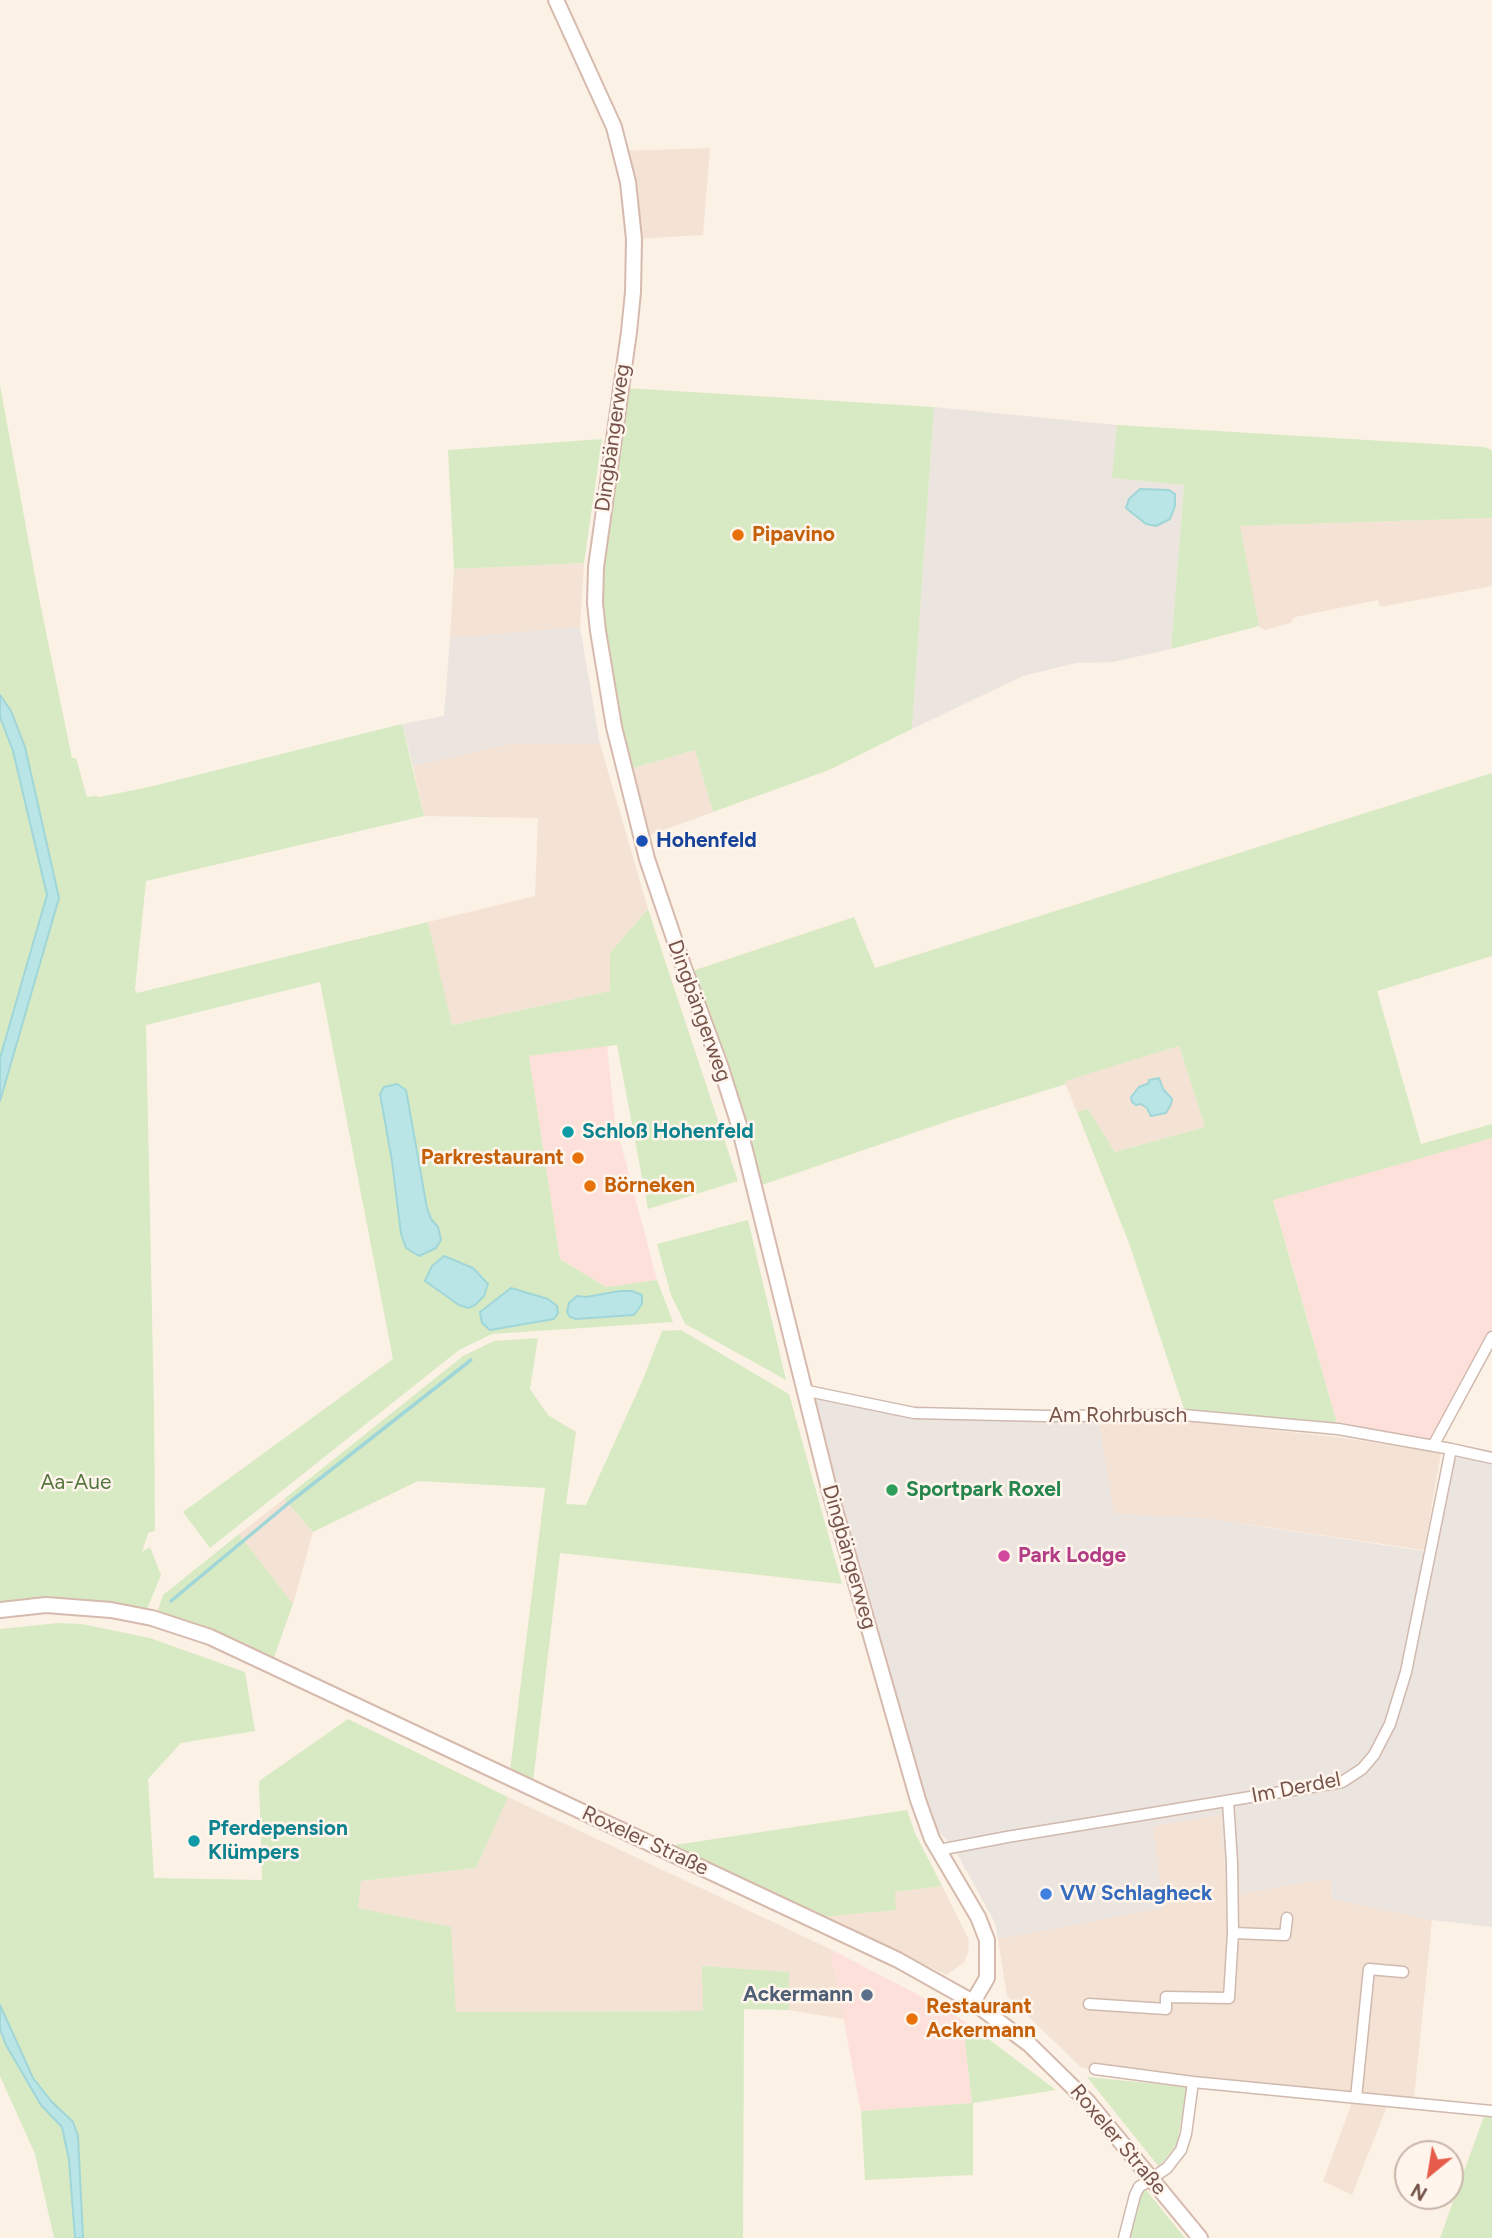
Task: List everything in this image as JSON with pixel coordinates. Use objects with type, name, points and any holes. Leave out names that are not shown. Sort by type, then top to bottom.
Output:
[{"type":"main road","name":"Dingbängerweg","points":[[556,0],[614,127],[628,182],[634,239],[629,332],[596,567],[595,603],[598,631],[614,727],[647,859],[738,1122],[832,1501],[918,1800],[928,1830],[978,1917],[987,1940],[987,1978],[973,2003]]},
{"type":"main road","name":"Roxeler Straße","points":[[0,1610],[46,1605],[111,1610],[145,1616],[210,1637],[898,1960],[973,2003],[1030,2045],[1060,2072],[1153,2178],[1200,2238]]},
{"type":"street","points":[[1433,1446],[1492,1337]]},
{"type":"street","name":"Am Rohrbusch","points":[[803,1390],[914,1413],[1184,1415],[1338,1429],[1492,1458]]},
{"type":"street","name":"Im Derdel","points":[[939,1850],[1342,1782],[1362,1769],[1374,1755],[1390,1724],[1406,1672],[1451,1449]]},
{"type":"street","points":[[1089,2004],[1166,2009],[1166,1997],[1229,1998],[1233,1933],[1228,1801]]},
{"type":"street","points":[[1233,1933],[1285,1935],[1287,1918]]},
{"type":"street","points":[[1356,2098],[1369,1969],[1403,1972]]},
{"type":"street","points":[[1095,2069],[1193,2082],[1492,2111]]},
{"type":"street","points":[[1124,2238],[1139,2187],[1167,2168],[1181,2150],[1186,2134],[1193,2082]]},
{"type":"shaded area","points":[[710,148],[703,235],[634,239],[621,151]]},
{"type":"shaded area","points":[[934,407],[1117,425],[1113,478],[1184,485],[1171,649],[1113,662],[1076,663],[1023,676],[912,729]]},
{"type":"shaded area","points":[[1492,518],[1492,586],[1380,607],[1378,600],[1295,617],[1290,623],[1265,630],[1259,626],[1239,526]]},
{"type":"shaded area","points":[[584,563],[580,627],[450,638],[454,569]]},
{"type":"shaded area","points":[[580,627],[600,744],[511,744],[413,766],[402,724],[444,716],[450,638]]},
{"type":"shaded area","points":[[511,744],[600,744],[648,909],[610,953],[610,991],[451,1025],[428,922],[535,896],[538,818],[424,816],[413,766]]},
{"type":"shaded area","points":[[695,750],[713,812],[647,836],[630,769]]},
{"type":"shaded area","points":[[607,1046],[615,1122],[657,1280],[606,1287],[560,1259],[529,1056]]},
{"type":"shaded area","points":[[1179,1046],[1205,1127],[1115,1152],[1088,1109],[1077,1112],[1064,1081]]},
{"type":"shaded area","points":[[1492,1138],[1492,1328],[1432,1439],[1337,1423],[1273,1199]]},
{"type":"shaded area","points":[[810,1397],[904,1416],[1099,1422],[1114,1514],[1204,1518],[1436,1553],[1455,1455],[1492,1464],[1492,1927],[1432,1920],[1331,1899],[1332,1878],[1227,1896],[1221,1815],[1153,1826],[1163,1908],[998,1939],[995,1923],[953,1846],[932,1826]]},
{"type":"shaded area","points":[[1184,1421],[1337,1437],[1441,1453],[1424,1550],[1204,1518],[1114,1514],[1099,1422]]},
{"type":"shaded area","points":[[284,1499],[313,1532],[293,1604],[239,1534]]},
{"type":"shaded area","points":[[508,1797],[830,1949],[844,2019],[789,2010],[788,1972],[703,1966],[704,2011],[456,2012],[357,1908],[361,1881],[476,1868]]},
{"type":"shaded area","points":[[1221,1815],[1227,1896],[1332,1878],[1331,1899],[1432,1920],[1414,2098],[1082,2068],[1007,1996],[998,1939],[1162,1908],[1152,1826]]},
{"type":"shaded area","points":[[942,1886],[969,1940],[964,1962],[947,1975],[824,1917],[895,1910],[895,1892]]},
{"type":"shaded area","points":[[830,1949],[934,2003],[970,2025],[965,2042],[972,2103],[861,2111]]},
{"type":"shaded area","points":[[1352,2103],[1387,2106],[1352,2195],[1323,2181]]},
{"type":"green space","name":"Aa-Aue","points":[[0,385],[72,758],[76,758],[87,797],[100,797],[153,786],[402,724],[424,816],[146,881],[135,989],[137,993],[428,922],[452,1025],[610,991],[610,953],[648,909],[738,1181],[648,1209],[617,1045],[529,1056],[560,1259],[606,1287],[657,1280],[673,1322],[492,1334],[459,1350],[210,1548],[183,1512],[393,1359],[320,982],[146,1025],[155,1531],[148,1533],[142,1552],[150,1547],[161,1575],[147,1609],[85,1600],[0,1604]],"holes":[[[406,1090],[427,1208],[438,1227],[401,1234],[380,1094]],[[511,1288],[524,1292],[533,1321],[490,1330],[482,1323]]]},
{"type":"green space","points":[[626,388],[934,407],[912,729],[829,770],[713,812],[695,750],[630,769],[602,633],[604,567]]},
{"type":"green space","points":[[1117,425],[1484,447],[1492,450],[1492,518],[1240,526],[1259,626],[1171,649],[1184,485],[1112,478]]},
{"type":"green space","points":[[602,439],[584,563],[454,569],[448,450]]},
{"type":"green space","points":[[1492,773],[1492,956],[1377,991],[1421,1144],[1492,1124],[1492,1138],[1273,1200],[1337,1423],[1184,1409],[1129,1243],[1077,1112],[1088,1109],[1115,1152],[1205,1127],[1179,1046],[1065,1081],[1066,1084],[759,1186],[689,972],[854,917],[875,968]]},
{"type":"green space","points":[[748,1220],[786,1380],[685,1324],[671,1295],[657,1244]]},
{"type":"green space","points":[[681,1330],[789,1394],[842,1584],[560,1553],[533,1782],[510,1771],[545,1488],[418,1481],[313,1532],[284,1499],[463,1356],[494,1341],[538,1338],[530,1389],[548,1415],[576,1432],[566,1504],[586,1505],[662,1331]]},
{"type":"green space","points":[[239,1534],[293,1604],[273,1660],[157,1613],[163,1595]]},
{"type":"green space","points":[[58,1623],[82,1624],[150,1638],[245,1672],[255,1731],[181,1743],[148,1779],[154,1878],[262,1880],[259,1781],[348,1719],[508,1797],[476,1868],[361,1881],[358,1908],[451,1927],[456,2012],[703,2011],[702,1966],[789,1972],[789,2010],[744,2009],[743,2238],[54,2238],[35,2154],[0,2076],[0,1629]]},
{"type":"green space","points":[[907,1810],[915,1833],[942,1886],[895,1892],[896,1910],[824,1917],[668,1846]]},
{"type":"green space","points":[[970,2025],[1056,2090],[973,2103],[973,2175],[865,2180],[861,2111],[972,2103],[965,2042]]},
{"type":"green space","points":[[1087,2077],[1187,2087],[1177,2144],[1159,2167]]},
{"type":"green space","points":[[1484,2116],[1492,2116],[1492,2238],[1440,2238],[1450,2210],[1464,2210],[1464,2171]]},
{"type":"green space","points":[[1142,2185],[1185,2238],[1128,2238]]},
{"type":"water","points":[[1140,489],[1169,490],[1175,494],[1175,506],[1170,519],[1156,526],[1146,524],[1126,508],[1129,499]]},
{"type":"water","points":[[0,695],[11,711],[25,747],[59,898],[0,1101],[0,1058],[47,895],[13,751],[0,717]]},
{"type":"water","points":[[1159,1078],[1163,1089],[1172,1099],[1171,1104],[1166,1113],[1151,1116],[1147,1108],[1141,1104],[1136,1105],[1131,1097],[1139,1087],[1149,1083],[1149,1080]]},
{"type":"water","points":[[397,1084],[406,1090],[427,1208],[438,1227],[441,1240],[436,1248],[419,1256],[406,1248],[401,1234],[380,1094],[384,1087]]},
{"type":"water","points":[[444,1256],[473,1268],[488,1284],[484,1296],[475,1305],[468,1308],[459,1305],[425,1281],[432,1266]]},
{"type":"water","points":[[511,1288],[548,1299],[557,1306],[558,1313],[554,1319],[490,1330],[482,1323],[480,1312]]},
{"type":"water","points":[[632,1291],[642,1295],[642,1304],[634,1315],[576,1319],[570,1317],[567,1312],[569,1303],[577,1296]]},
{"type":"water","points":[[0,2005],[33,2078],[51,2101],[73,2122],[78,2136],[83,2238],[75,2238],[69,2160],[62,2127],[41,2105],[6,2045],[0,2029]]},
{"type":"waterway","points":[[171,1601],[290,1502],[471,1360]]},
{"type":"place","name":"Pipavino","points":[[738,535]]},
{"type":"place","name":"Hohenfeld","points":[[642,841]]},
{"type":"place","name":"Schloß Hohenfeld","points":[[568,1132]]},
{"type":"place","name":"Parkrestaurant","points":[[578,1158]]},
{"type":"place","name":"Börneken","points":[[590,1186]]},
{"type":"place","name":"Sportpark Roxel","points":[[892,1490]]},
{"type":"place","name":"Park Lodge","points":[[1004,1556]]},
{"type":"place","name":"Pferdepension Klümpers","points":[[194,1841]]},
{"type":"place","name":"VW Schlagheck","points":[[1046,1894]]},
{"type":"place","name":"Ackermann","points":[[867,1995]]},
{"type":"place","name":"Restaurant Ackermann","points":[[912,2019]]}]
